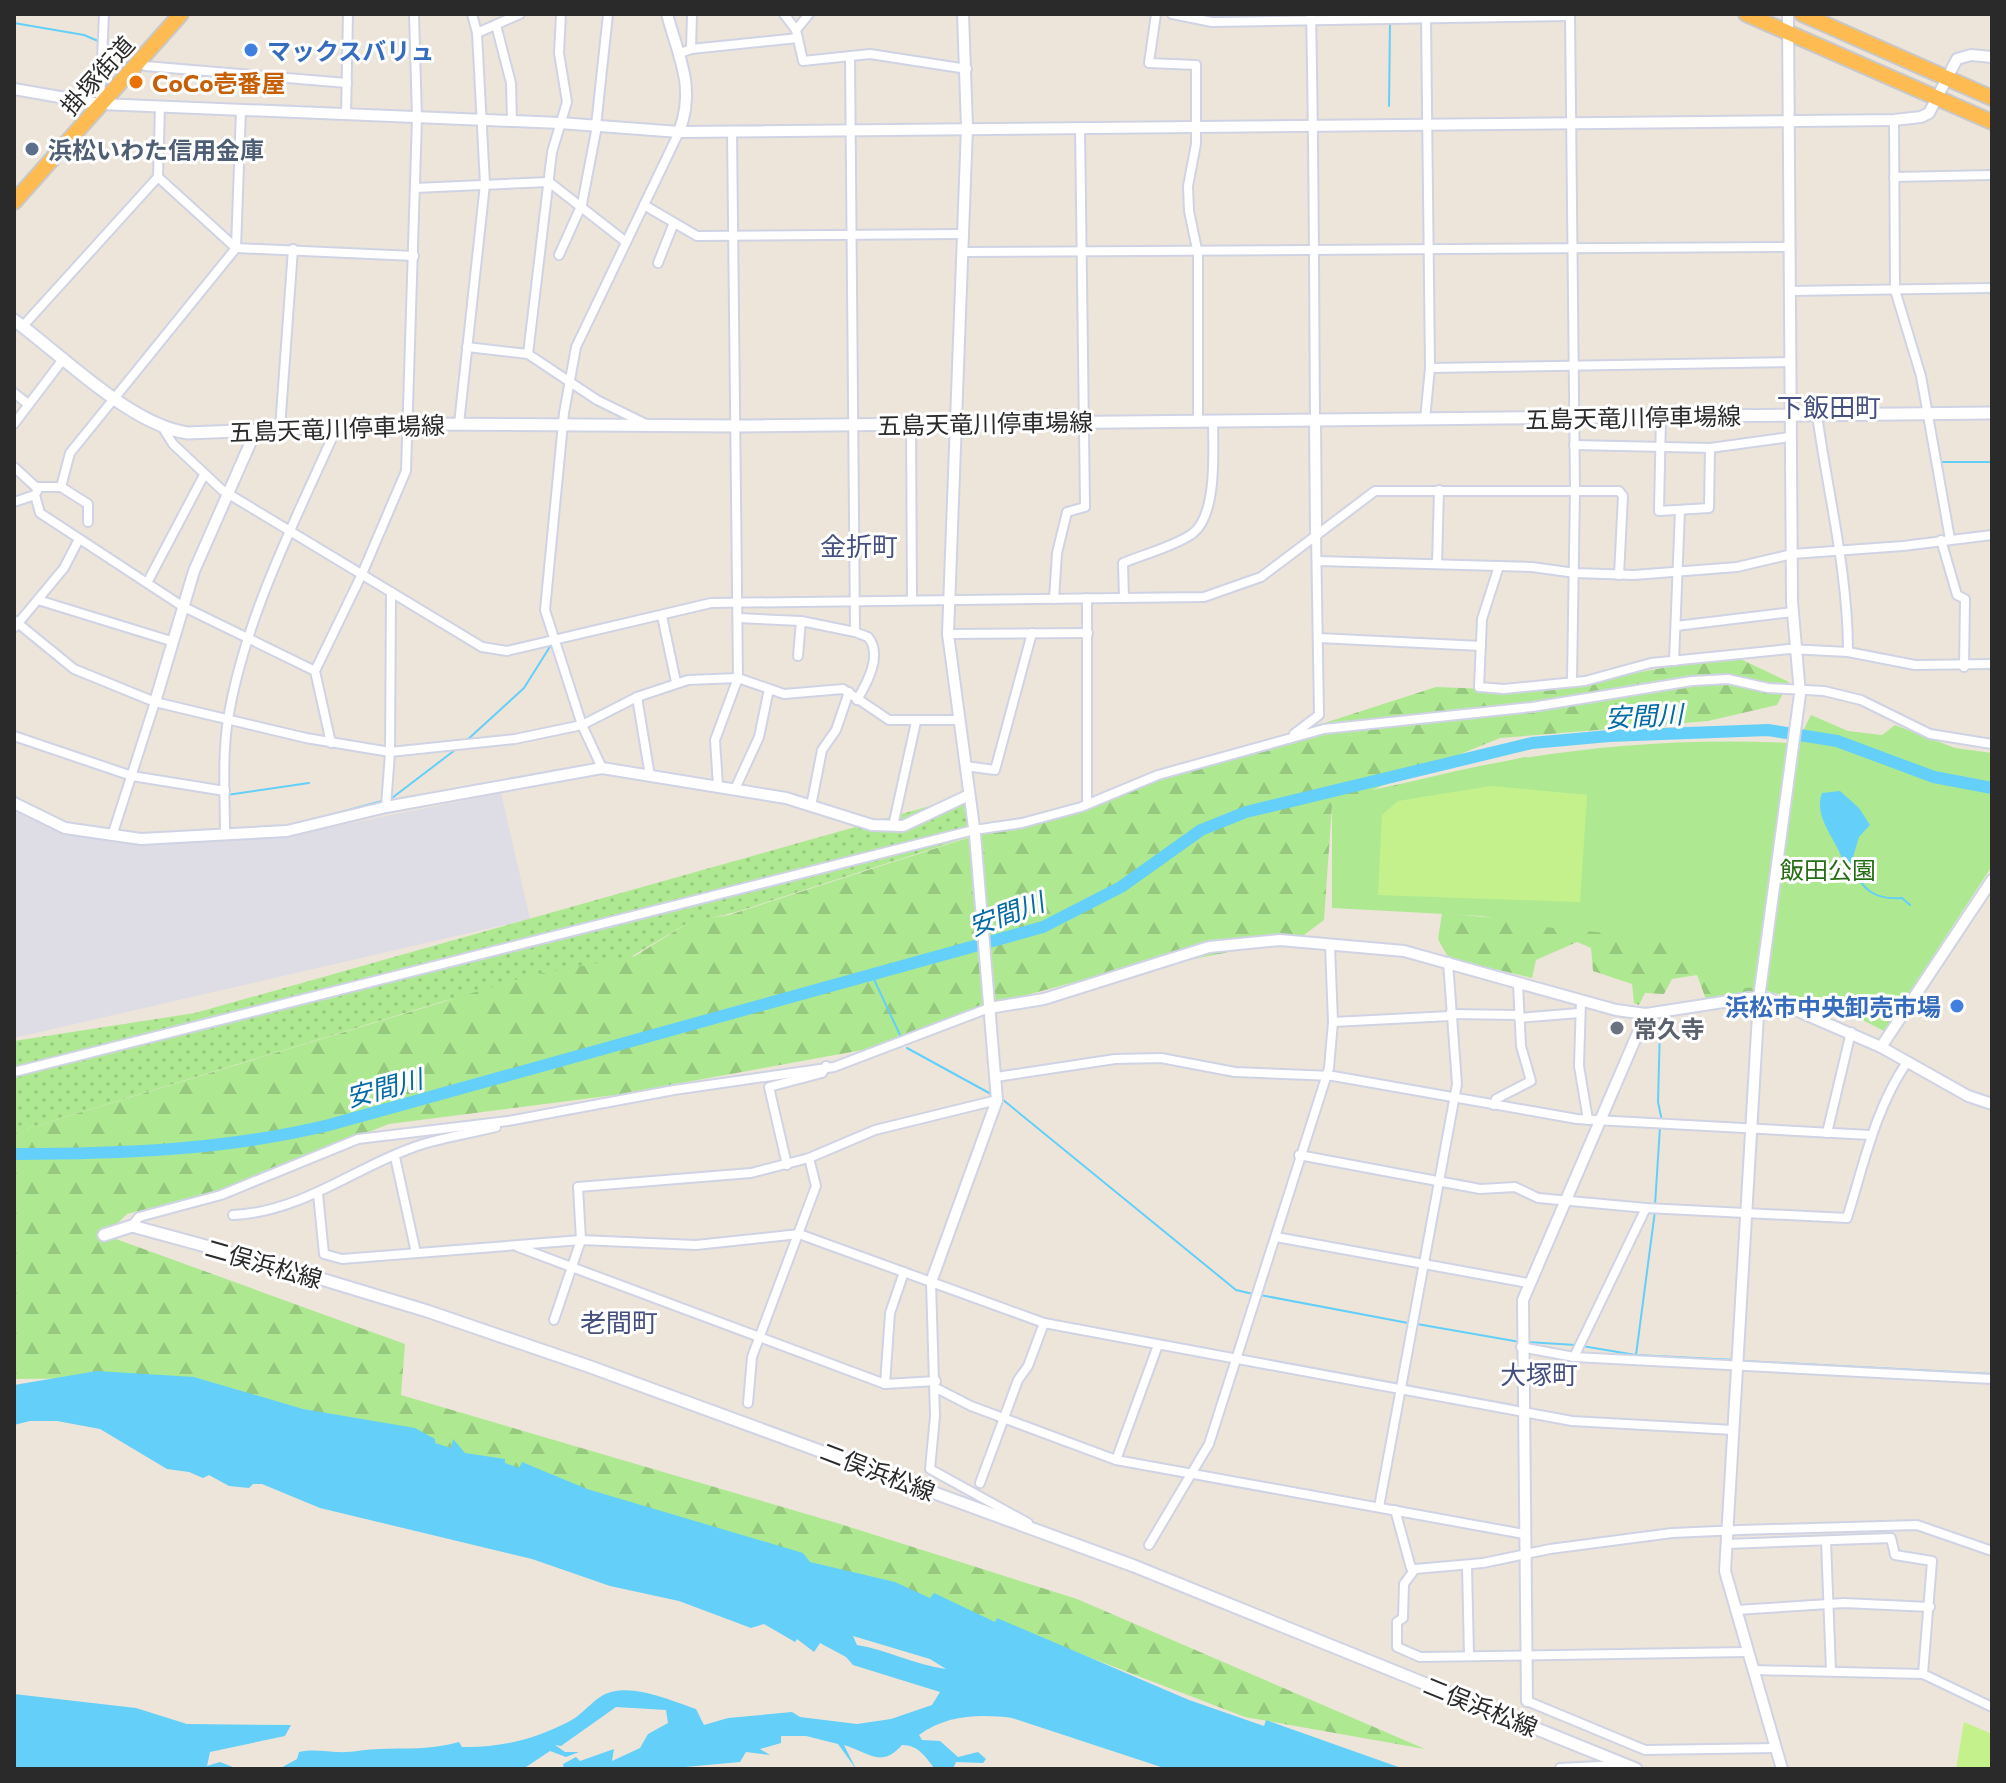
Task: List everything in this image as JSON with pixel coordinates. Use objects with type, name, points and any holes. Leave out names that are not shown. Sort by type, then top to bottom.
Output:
[{"type":"highway","name":"掛塚街道","points":[[16,195],[181,14]]},
{"type":"highway","points":[[1746,14],[1992,122]]},
{"type":"highway","points":[[1802,14],[1992,98]]},
{"type":"main road","name":"五島天竜川停車場線","points":[[18,323],[113,396],[163,428],[188,433],[408,424],[735,426],[1992,413]]},
{"type":"main road","points":[[104,1235],[132,1226]]},
{"type":"main road","name":"二俣浜松線","points":[[132,1226],[427,1311],[762,1427],[1134,1566],[1632,1767]]},
{"type":"street","points":[[100,104],[104,14]]},
{"type":"street","points":[[346,115],[348,14]]},
{"type":"street","points":[[331,743],[315,671],[362,574],[406,471],[417,118],[414,14]]},
{"type":"street","points":[[459,424],[485,184],[477,33],[472,14]]},
{"type":"street","points":[[477,33],[520,14]]},
{"type":"street","points":[[528,354],[549,182],[567,91],[559,53],[561,14]]},
{"type":"street","points":[[559,255],[582,204],[596,126],[608,14]]},
{"type":"street","points":[[602,768],[582,725],[545,610],[569,379],[576,347],[689,107],[689,92],[667,14]]},
{"type":"street","points":[[691,49],[692,14]]},
{"type":"street","points":[[784,14],[797,34],[803,61],[870,54],[967,69]]},
{"type":"street","points":[[797,34],[809,14]]},
{"type":"street","points":[[963,14],[967,127],[948,634],[974,830],[997,1100],[931,1282],[936,1384],[930,1469],[1056,1539]]},
{"type":"street","points":[[1156,14],[1149,63],[1196,65],[1196,126],[1188,186],[1189,211],[1198,254],[1198,421]]},
{"type":"street","points":[[1172,14],[1212,22],[1570,15],[1575,489],[1572,680]]},
{"type":"street","points":[[1782,1769],[1725,1571],[1759,998],[1786,776],[1800,691],[1793,612],[1788,14]]},
{"type":"street","points":[[1290,737],[1319,715],[1313,251],[1316,217],[1311,18]]},
{"type":"street","points":[[1425,419],[1430,368],[1426,18]]},
{"type":"street","points":[[496,25],[511,83],[512,122]]},
{"type":"street","points":[[678,54],[691,49],[797,34]]},
{"type":"street","points":[[850,56],[855,632]]},
{"type":"street","points":[[14,89],[100,104],[560,123],[679,132],[1314,123],[1894,120],[1929,113],[1952,64],[1963,56],[1992,57]]},
{"type":"street","points":[[140,60],[145,66],[347,83]]},
{"type":"street","points":[[18,323],[158,177],[160,106]]},
{"type":"street","points":[[61,487],[70,453],[113,396],[236,248],[241,110]]},
{"type":"street","points":[[1894,120],[1895,290],[1929,414],[1945,540],[1957,595],[1965,599],[1964,667]]},
{"type":"street","points":[[1054,599],[1057,553],[1067,512],[1085,507],[1080,127]]},
{"type":"street","points":[[718,786],[715,740],[738,678],[732,131]]},
{"type":"street","points":[[1894,177],[1992,175]]},
{"type":"street","points":[[158,177],[236,248],[414,256]]},
{"type":"street","points":[[415,188],[549,182],[582,204],[626,242]]},
{"type":"street","points":[[644,205],[673,225],[697,236],[963,234]]},
{"type":"street","points":[[658,263],[673,225]]},
{"type":"street","points":[[963,252],[1198,254],[1789,247]]},
{"type":"street","points":[[280,428],[293,249]]},
{"type":"street","points":[[1789,291],[1992,288]]},
{"type":"street","points":[[467,347],[528,354],[597,400],[650,426]]},
{"type":"street","points":[[14,424],[64,358]]},
{"type":"street","points":[[1430,368],[1790,362]]},
{"type":"street","points":[[14,393],[28,404]]},
{"type":"street","points":[[1817,415],[1832,521],[1841,550],[1848,652]]},
{"type":"street","points":[[1661,416],[1659,511],[1709,508],[1710,448]]},
{"type":"street","points":[[1124,598],[1123,563],[1193,533],[1202,520],[1214,477],[1213,421]]},
{"type":"street","points":[[911,424],[912,600]]},
{"type":"street","points":[[225,835],[228,721],[249,639],[291,530],[337,427]]},
{"type":"street","points":[[163,428],[173,444],[204,475],[229,492],[482,647],[507,651],[711,603],[1204,597],[1261,577],[1375,491],[1619,491],[1623,496],[1619,575]]},
{"type":"street","points":[[112,836],[182,606],[256,430]]},
{"type":"street","points":[[1574,445],[1710,448],[1790,437]]},
{"type":"street","points":[[14,467],[37,492],[40,513],[182,606],[315,671]]},
{"type":"street","points":[[147,583],[204,475]]},
{"type":"street","points":[[14,502],[37,492],[61,487],[88,504],[88,522]]},
{"type":"street","points":[[1437,564],[1439,490]]},
{"type":"street","points":[[1674,661],[1680,510]]},
{"type":"street","points":[[1317,561],[1499,566],[1619,575],[1737,567],[1792,554],[1992,535]]},
{"type":"street","points":[[79,539],[64,568],[15,624],[74,669],[155,702],[331,743],[390,752],[515,739],[582,725],[637,697],[676,682],[738,678],[784,694],[843,689],[889,720],[959,720]]},
{"type":"street","points":[[1499,566],[1482,619],[1479,687],[1504,689],[1585,681],[1651,663],[1796,649],[1848,652],[1915,665],[1964,667],[1992,664]]},
{"type":"street","points":[[386,807],[390,752],[391,592]]},
{"type":"street","points":[[1087,598],[1087,804]]},
{"type":"street","points":[[38,600],[171,641]]},
{"type":"street","points":[[1676,626],[1793,612]]},
{"type":"street","points":[[662,616],[676,682]]},
{"type":"street","points":[[738,618],[801,621],[868,637],[874,650],[869,679],[857,700]]},
{"type":"street","points":[[798,656],[801,621]]},
{"type":"street","points":[[965,766],[995,770],[1032,633]]},
{"type":"street","points":[[948,634],[1088,633]]},
{"type":"street","points":[[1319,638],[1481,646]]},
{"type":"street","points":[[14,1072],[974,830],[1022,823],[1087,804],[1158,775],[1324,729],[1596,698],[1692,681],[1728,679],[1768,688],[1861,700],[1942,738],[1992,744]]},
{"type":"street","points":[[735,789],[759,737],[769,689]]},
{"type":"street","points":[[811,806],[822,750],[836,730],[849,692]]},
{"type":"street","points":[[637,697],[650,776]]},
{"type":"street","points":[[893,826],[916,722]]},
{"type":"street","points":[[14,736],[132,776],[225,791]]},
{"type":"street","points":[[14,803],[51,824],[141,839],[287,831],[386,807],[602,768],[786,798],[872,825],[913,823],[969,795]]},
{"type":"street","points":[[1881,1047],[1992,880]]},
{"type":"street","points":[[132,1226],[139,1217],[221,1195],[358,1139],[523,1119],[826,1066],[880,1052],[989,1008],[1044,999],[1209,947],[1280,940],[1404,951],[1518,984],[1646,1014],[1759,998],[1851,1032],[1968,1096],[1992,1104]]},
{"type":"street","points":[[1149,1545],[1209,1444],[1326,1075],[1331,1057],[1333,1022],[1330,945]]},
{"type":"street","points":[[1379,1507],[1455,1098],[1448,962]]},
{"type":"street","points":[[1494,1105],[1496,1099],[1531,1081],[1518,1017],[1518,984]]},
{"type":"street","points":[[1581,1000],[1579,1066],[1588,1120]]},
{"type":"street","points":[[1333,1022],[1450,1015],[1518,1017],[1579,1013]]},
{"type":"street","points":[[1646,1014],[1528,1283],[1521,1316],[1527,1701],[1645,1750],[1776,1748]]},
{"type":"street","points":[[1827,1133],[1851,1032]]},
{"type":"street","points":[[996,1077],[1144,1057],[1235,1072],[1326,1075],[1588,1120],[1870,1135]]},
{"type":"street","points":[[1299,1155],[1480,1189],[1515,1187],[1538,1198],[1652,1208],[1847,1218],[1870,1135],[1894,1080],[1907,1062]]},
{"type":"street","points":[[787,1165],[769,1087],[822,1073],[826,1066]]},
{"type":"street","points":[[554,1320],[581,1240],[578,1187],[737,1175],[787,1165],[875,1130],[997,1100]]},
{"type":"street","points":[[233,1215],[260,1214],[318,1194],[422,1144],[523,1119]]},
{"type":"street","points":[[395,1157],[416,1253]]},
{"type":"street","points":[[748,1403],[752,1357],[816,1186],[809,1158]]},
{"type":"street","points":[[318,1194],[324,1254],[342,1259],[581,1240],[681,1245],[799,1234],[1044,1323],[1572,1421],[1733,1430]]},
{"type":"street","points":[[1574,1357],[1652,1208]]},
{"type":"street","points":[[1276,1237],[1528,1283]]},
{"type":"street","points":[[515,1246],[885,1384],[936,1384],[1004,1419],[1116,1460],[1524,1534]]},
{"type":"street","points":[[885,1384],[890,1313],[904,1272]]},
{"type":"street","points":[[980,1483],[1044,1323]]},
{"type":"street","points":[[1116,1460],[1158,1345]]},
{"type":"street","points":[[1521,1347],[1574,1357],[1992,1379]]},
{"type":"street","points":[[1395,1510],[1411,1568],[1415,1569],[1467,1565],[1672,1533],[1917,1525],[1992,1551]]},
{"type":"street","points":[[1726,1544],[1891,1538],[1895,1555],[1932,1561],[1923,1674]]},
{"type":"street","points":[[1826,1541],[1831,1671]]},
{"type":"street","points":[[1467,1565],[1469,1656]]},
{"type":"street","points":[[1415,1569],[1404,1584],[1403,1618],[1397,1622],[1397,1647],[1420,1657],[1747,1652]]},
{"type":"street","points":[[1736,1610],[1827,1604],[1930,1607]]},
{"type":"street","points":[[1753,1670],[1923,1674],[1992,1707]]},
{"type":"street","points":[[1560,1768],[1632,1767]]},
{"type":"shaded area","points":[[501,793],[530,919],[14,1038],[14,804],[65,828],[207,842],[287,836]]},
{"type":"green space","points":[[1732,655],[1789,682],[1777,705],[1708,721],[1500,738],[1372,790],[1525,757],[1992,862],[1336,804],[1332,806],[1324,920],[1300,938],[1067,984],[976,1009],[879,1047],[615,1095],[389,1124],[218,1191],[127,1214],[105,1235],[405,1344],[401,1395],[837,1523],[1077,1599],[1425,1749],[1245,1717],[1091,1658],[194,1377],[14,1379],[14,1129],[26,1129],[528,976],[635,956],[691,921],[729,915],[1436,687],[1539,691]]},
{"type":"green space","name":"飯田公園","points":[[1811,715],[1848,731],[1882,735],[1895,725],[1955,748],[1992,753],[1992,866],[1884,1031],[1851,1014],[1753,987],[1711,994],[1702,959],[1672,939],[1544,927],[1482,916],[1332,908],[1332,805],[1443,774],[1558,753],[1674,743],[1789,743],[1804,729]]},
{"type":"green space","points":[[1491,786],[1587,795],[1580,902],[1378,895],[1382,815],[1398,801]]},
{"type":"green space","points":[[969,795],[975,835],[736,912],[686,924],[629,958],[444,1001],[26,1129],[14,1129],[14,1041],[195,1013]]},
{"type":"green space","points":[[1442,913],[1711,938],[1747,949],[1756,994],[1707,1002],[1697,975],[1672,979],[1664,994],[1645,993],[1639,1005],[1634,1003],[1632,984],[1593,971],[1591,948],[1577,942],[1536,960],[1532,978],[1449,958],[1438,939]]},
{"type":"green space","points":[[1964,1722],[1992,1734],[1992,1769],[1956,1769]]},
{"type":"water","points":[[1840,791],[1859,808],[1870,825],[1859,837],[1851,864],[1843,861],[1820,811],[1822,793]]},
{"type":"water","points":[[97,1371],[194,1377],[303,1409],[415,1428],[435,1439],[435,1443],[451,1448],[453,1439],[465,1453],[505,1459],[505,1463],[519,1468],[522,1462],[587,1489],[803,1553],[810,1562],[895,1582],[930,1598],[934,1593],[995,1622],[997,1618],[1189,1700],[1264,1726],[1266,1720],[1404,1769],[1167,1769],[1012,1718],[987,1716],[940,1723],[919,1735],[922,1740],[940,1741],[958,1757],[978,1752],[986,1759],[983,1763],[956,1762],[953,1769],[934,1768],[921,1752],[908,1745],[902,1745],[887,1756],[874,1757],[844,1745],[856,1769],[838,1744],[806,1736],[781,1736],[781,1743],[760,1749],[770,1755],[746,1752],[740,1762],[663,1769],[564,1769],[563,1764],[576,1757],[580,1761],[614,1749],[612,1761],[640,1748],[648,1734],[668,1723],[666,1710],[616,1707],[561,1746],[555,1745],[565,1752],[579,1752],[566,1757],[550,1751],[523,1769],[279,1769],[297,1759],[299,1752],[304,1751],[418,1748],[459,1742],[462,1747],[476,1747],[518,1741],[557,1727],[575,1718],[605,1694],[621,1690],[654,1695],[696,1709],[704,1725],[728,1718],[792,1712],[800,1717],[857,1724],[891,1719],[932,1705],[940,1692],[853,1665],[846,1657],[820,1643],[814,1652],[797,1639],[795,1642],[764,1624],[751,1628],[679,1601],[610,1586],[532,1559],[320,1508],[262,1484],[253,1484],[249,1488],[229,1486],[209,1475],[203,1478],[189,1472],[167,1469],[100,1429],[57,1421],[30,1421],[14,1425],[14,1385]],"holes":[[[853,1636],[930,1659],[946,1669],[857,1645]]]},
{"type":"water","points":[[14,1694],[136,1708],[187,1724],[291,1725],[285,1736],[210,1752],[207,1766],[220,1762],[238,1769],[14,1769]]},
{"type":"waterway","points":[[14,23],[84,35],[98,41]]},
{"type":"waterway","points":[[1389,106],[1390,23]]},
{"type":"waterway","points":[[107,45],[135,55]]},
{"type":"waterway","points":[[1941,462],[1992,462]]},
{"type":"waterway","points":[[466,741],[524,688],[551,645]]},
{"type":"waterway","name":"安間川","points":[[14,1154],[172,1149],[251,1140],[329,1125],[1043,927],[1121,887],[1201,830],[1246,812],[1532,743],[1609,736],[1768,730],[1837,741],[1934,777],[1992,788]]},
{"type":"waterway","points":[[14,740],[44,750]]},
{"type":"waterway","points":[[392,798],[455,750]]},
{"type":"waterway","points":[[227,795],[309,783]]},
{"type":"waterway","points":[[14,796],[27,804]]},
{"type":"waterway","points":[[334,814],[382,801]]},
{"type":"waterway","points":[[1851,864],[1870,892],[1902,898],[1910,905]]},
{"type":"waterway","points":[[871,973],[901,1037]]},
{"type":"waterway","points":[[1660,1027],[1658,1102],[1662,1121]]},
{"type":"waterway","points":[[907,1048],[991,1094]]},
{"type":"waterway","points":[[1002,1099],[1236,1290],[1253,1294]]},
{"type":"waterway","points":[[1655,1205],[1660,1127]]},
{"type":"waterway","points":[[1636,1355],[1655,1211]]},
{"type":"waterway","points":[[1260,1295],[1408,1323]]},
{"type":"waterway","points":[[1417,1324],[1520,1342]]},
{"type":"waterway","points":[[1527,1342],[1576,1345]]},
{"type":"waterway","points":[[1582,1346],[1636,1355],[1735,1360]]},
{"type":"waterway","points":[[1742,1361],[1992,1374]]},
{"type":"place","name":"マックスバリュ","points":[[251,50]]},
{"type":"place","name":"CoCo壱番屋","points":[[136,82]]},
{"type":"place","name":"浜松いわた信用金庫","points":[[32,149]]},
{"type":"place","name":"浜松市中央卸売市場","points":[[1957,1006]]},
{"type":"place","name":"常久寺","points":[[1617,1028]]},
{"type":"district","name":"下飯田町","points":[[1829,406]]},
{"type":"district","name":"金折町","points":[[859,545]]},
{"type":"district","name":"老間町","points":[[619,1321]]},
{"type":"district","name":"大塚町","points":[[1539,1373]]}]
